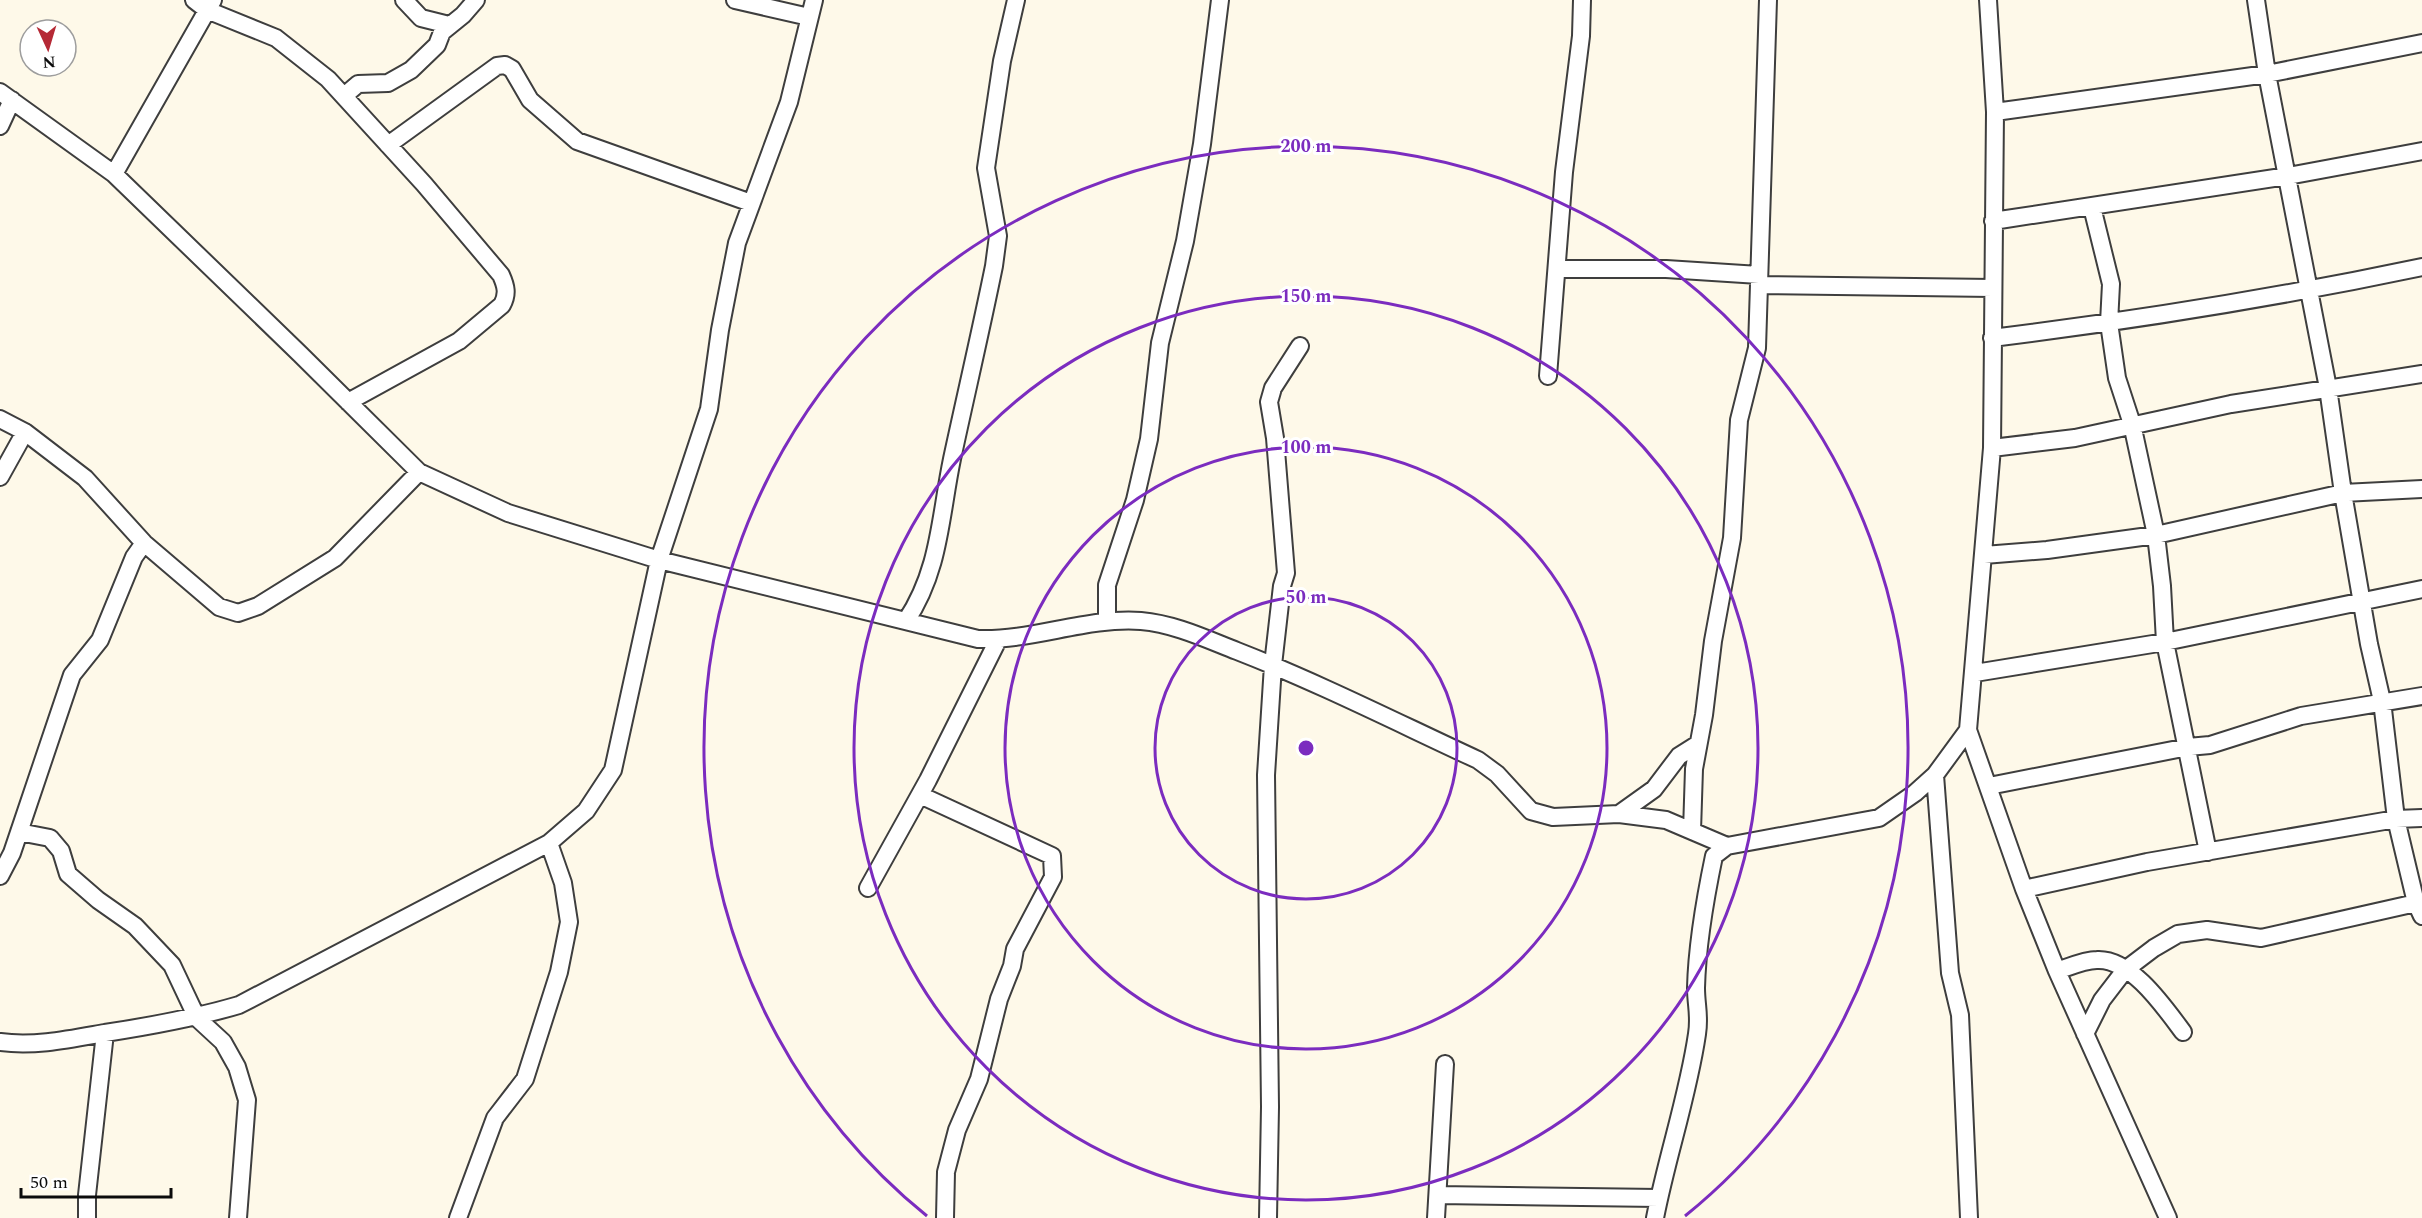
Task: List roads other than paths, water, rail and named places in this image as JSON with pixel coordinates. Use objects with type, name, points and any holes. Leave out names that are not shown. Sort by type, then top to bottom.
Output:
[{"type":"street","points":[[404,0],[421,18],[449,25]]},
{"type":"street","points":[[344,96],[358,84],[388,83],[411,70],[436,45],[442,32],[463,15],[476,0]]},
{"type":"street","points":[[735,0],[809,17]]},
{"type":"street","points":[[0,1041],[10,1043],[60,1041],[197,1018],[240,1005],[549,843],[586,811],[613,770],[659,560],[709,410],[720,330],[735,254],[751,203],[789,102],[814,0]]},
{"type":"street","points":[[906,621],[927,585],[938,547],[951,462],[994,266],[998,236],[986,168],[1002,61],[1016,0]]},
{"type":"street","points":[[1107,621],[1107,585],[1135,500],[1149,439],[1160,343],[1174,289],[1198,165],[1221,0]]},
{"type":"street","points":[[1548,376],[1564,172],[1581,36],[1582,0]]},
{"type":"street","points":[[1692,831],[1694,769],[1713,641],[1732,538],[1739,420],[1758,348],[1768,0]]},
{"type":"street","points":[[1988,0],[1995,112],[1992,448],[1975,673],[1968,730],[2024,889],[2056,971],[2168,1218]]},
{"type":"street","points":[[2085,1034],[2102,1000],[2125,970],[2154,948],[2178,934],[2207,930],[2261,939],[2419,910],[2396,819],[2382,701],[2368,644],[2328,388],[2267,74],[2256,0]]},
{"type":"street","points":[[114,174],[205,3],[276,38],[328,79],[424,184],[501,275],[506,287],[506,298],[502,305],[459,341],[348,402]]},
{"type":"street","points":[[1995,112],[2267,74],[2422,43]]},
{"type":"street","points":[[388,145],[497,66],[505,66],[512,69],[530,100],[577,141],[751,203]]},
{"type":"street","points":[[0,126],[6,96],[114,174],[419,472],[508,513],[659,560],[978,639],[998,640],[1107,621],[1142,621],[1172,626],[1273,665],[1478,760],[1497,774],[1531,811],[1553,817],[1619,814],[1666,820],[1727,846]]},
{"type":"street","points":[[1993,221],[2288,176],[2422,151]]},
{"type":"street","points":[[2092,207],[2111,284],[2109,323],[2117,378],[2132,424],[2156,535],[2165,642],[2208,852]]},
{"type":"street","points":[[1992,338],[2109,323],[2309,291],[2422,267]]},
{"type":"street","points":[[1557,269],[1666,269],[1759,280],[1993,288]]},
{"type":"street","points":[[1268,1218],[1270,1107],[1266,775],[1273,665],[1282,586],[1286,573],[1275,438],[1269,402],[1274,388],[1300,346]]},
{"type":"street","points":[[1992,448],[2075,438],[2231,404],[2422,374]]},
{"type":"street","points":[[0,419],[25,432],[85,478],[144,543],[219,607],[238,613],[258,606],[335,558],[419,472]]},
{"type":"street","points":[[0,477],[25,432]]},
{"type":"street","points":[[1984,555],[2047,550],[2156,535],[2343,493],[2422,489]]},
{"type":"street","points":[[0,876],[12,853],[72,675],[100,640],[134,557],[144,543]]},
{"type":"street","points":[[1975,673],[2165,642],[2422,589]]},
{"type":"street","points":[[868,888],[920,795],[998,640]]},
{"type":"street","points":[[1989,786],[2188,747],[2210,745],[2301,716],[2422,696]]},
{"type":"street","points":[[1655,1218],[1691,1071],[1698,1031],[1699,1011],[1696,990],[1705,897],[1714,856],[1727,846],[1879,818],[1915,793],[1935,775],[1968,730]]},
{"type":"street","points":[[1619,814],[1654,789],[1678,756],[1698,744]]},
{"type":"street","points":[[1935,775],[1950,973],[1960,1015],[1969,1218]]},
{"type":"street","points":[[920,795],[1052,856],[1054,866],[1053,877],[1015,949],[1012,966],[999,999],[979,1078],[957,1130],[946,1172],[945,1218]]},
{"type":"street","points":[[2024,889],[2146,862],[2396,819],[2422,818]]},
{"type":"street","points":[[19,832],[50,838],[61,851],[68,874],[98,900],[135,926],[172,965],[197,1018],[223,1042],[237,1067],[248,1100],[238,1218]]},
{"type":"street","points":[[458,1218],[495,1118],[525,1078],[559,972],[568,922],[563,883],[549,843]]},
{"type":"street","points":[[2056,971],[2096,960],[2111,961],[2154,992],[2183,1032]]},
{"type":"street","points":[[87,1218],[87,1195],[105,1033]]},
{"type":"street","points":[[1436,1218],[1445,1064]]},
{"type":"street","points":[[1438,1195],[1659,1198]]}]
